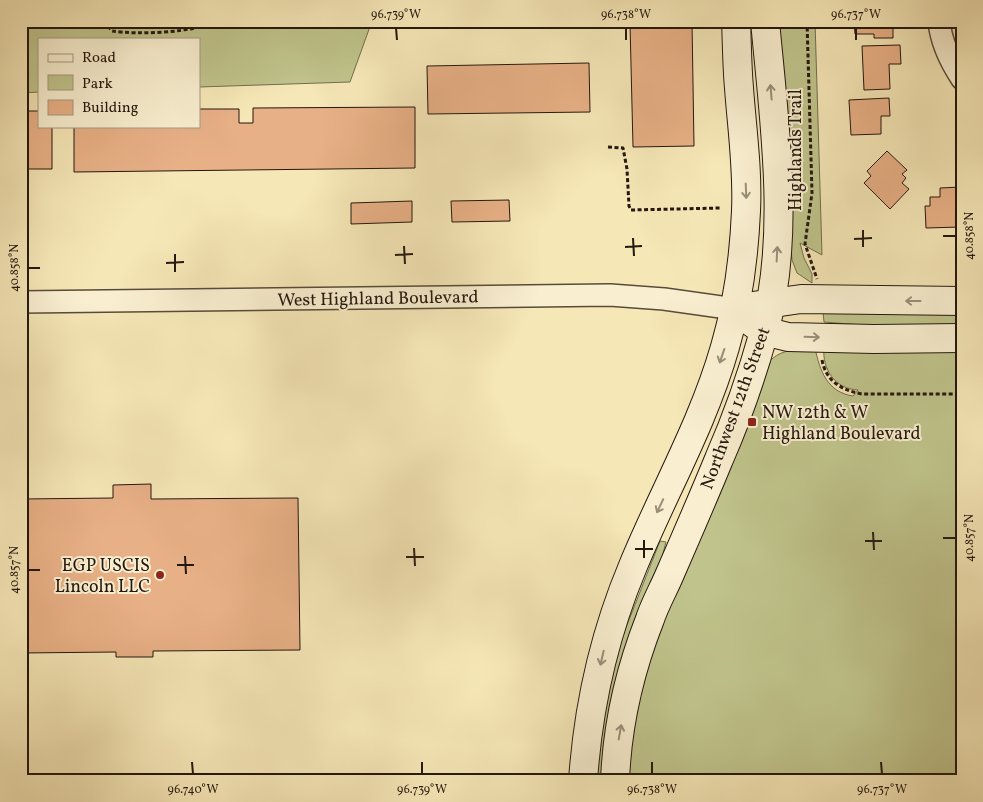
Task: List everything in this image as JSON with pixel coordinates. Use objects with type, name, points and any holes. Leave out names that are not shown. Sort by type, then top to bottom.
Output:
[{"type":"main road","name":"Northwest 12th Street","points":[[583,781],[591,705],[603,651],[615,613],[633,566],[705,405],[725,348],[734,309],[741,273],[746,209],[744,142],[736,21]]},
{"type":"main road","name":"Northwest 12th Street","points":[[615,781],[616,752],[624,706],[637,657],[650,619],[740,407],[771,302],[777,262],[778,219],[775,134],[765,21]]},
{"type":"main road","name":"West Highland Boulevard","points":[[734,309],[801,299],[962,301]]},
{"type":"main road","name":"West Highland Boulevard","points":[[734,309],[764,331],[788,337],[874,339],[962,338]]},
{"type":"street","points":[[939,21],[940,33],[949,58],[962,79]]},
{"type":"street","name":"West Highland Boulevard","points":[[21,302],[601,295],[664,299],[734,309]]},
{"type":"path","points":[[104,21],[112,32],[132,34],[208,26],[216,21]]},
{"type":"path","points":[[606,25],[612,25],[612,21]]},
{"type":"path","name":"Highlands Trail","points":[[807,21],[812,193],[805,244],[818,282],[819,300]]},
{"type":"path","points":[[608,147],[624,148],[627,169],[628,206],[631,210],[720,208]]},
{"type":"path","points":[[820,338],[823,364],[827,373],[840,388],[862,394],[962,394]]},
{"type":"green space","points":[[21,21],[372,21],[350,82],[200,87],[200,38],[38,38],[38,92],[21,93]]},
{"type":"green space","points":[[774,21],[815,21],[822,255],[800,243],[804,258],[812,274],[812,283],[797,273],[792,260]]},
{"type":"green space","points":[[823,312],[962,312],[962,325],[863,325],[824,322]]},
{"type":"green space","points":[[962,347],[962,781],[626,781],[628,755],[646,665],[664,613],[769,362],[774,357],[785,352],[815,348],[819,365],[826,379],[837,390],[853,396],[858,390],[850,389],[837,382],[828,370],[825,363],[824,348]]},
{"type":"green space","points":[[660,541],[666,542],[603,781],[594,781],[605,700],[616,653]]},
{"type":"green space","points":[[571,775],[571,781],[126,781]]},
{"type":"building","points":[[854,21],[893,21],[893,38],[874,38],[874,34],[855,34]]},
{"type":"building","points":[[692,22],[694,146],[633,147],[630,24]]},
{"type":"building","points":[[900,45],[901,64],[889,64],[890,89],[864,90],[862,46]]},
{"type":"building","points":[[589,63],[590,112],[428,114],[427,66]]},
{"type":"building","points":[[889,98],[890,116],[881,116],[881,134],[851,135],[849,100]]},
{"type":"building","points":[[415,107],[415,168],[74,172],[74,128],[200,128],[200,109],[239,109],[239,123],[253,123],[253,108]]},
{"type":"building","points":[[26,111],[38,111],[38,128],[52,128],[52,169],[21,169],[21,116],[25,116]]},
{"type":"building","points":[[887,151],[907,170],[902,174],[906,178],[902,183],[909,189],[890,209],[864,183],[871,176],[867,171]]},
{"type":"building","points":[[961,187],[961,227],[926,228],[925,206],[930,206],[930,197],[940,197],[940,188]]},
{"type":"building","points":[[509,200],[510,221],[452,222],[451,201]]},
{"type":"building","points":[[412,201],[412,222],[351,224],[351,203]]},
{"type":"building","name":"EGP USCIS Lincoln LLC","points":[[151,484],[151,499],[298,498],[300,650],[153,651],[153,657],[116,657],[116,652],[21,653],[21,499],[113,498],[113,485]]},
{"type":"place","name":"NW 12th & W Highland Boulevard","points":[[752,422]]},
{"type":"place","name":"EGP USCIS Lincoln LLC","points":[[160,575]]}]
